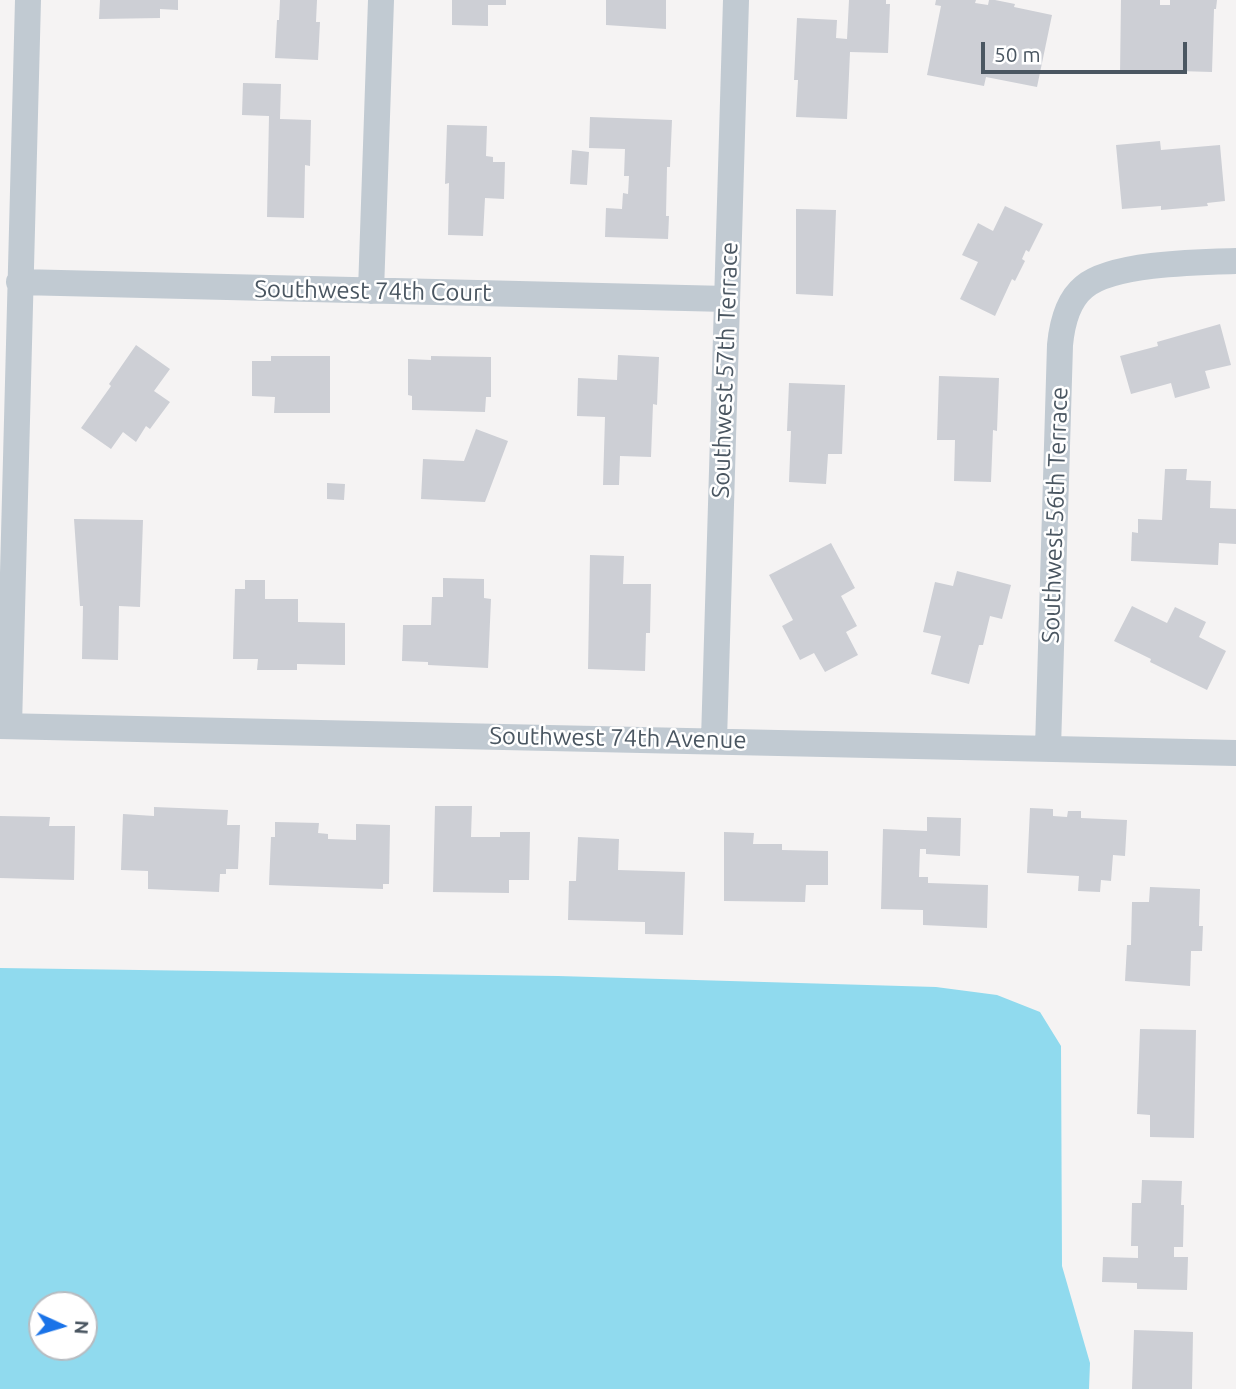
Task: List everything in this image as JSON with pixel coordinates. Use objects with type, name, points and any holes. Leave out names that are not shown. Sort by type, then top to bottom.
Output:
[{"type":"street","points":[[4,726],[28,0]]},
{"type":"street","points":[[371,291],[382,0]]},
{"type":"street","name":"Southwest 57th Terrace","points":[[714,740],[736,0]]},
{"type":"street","name":"Southwest 56th Terrace","points":[[1048,748],[1060,345],[1064,319],[1074,297],[1101,277],[1139,269],[1236,261]]},
{"type":"street","name":"Southwest 74th Court","points":[[19,282],[727,299]]},
{"type":"street","name":"Southwest 74th Avenue","points":[[4,726],[1236,753]]},
{"type":"water","points":[[0,968],[558,976],[936,987],[997,995],[1040,1012],[1061,1046],[1062,1266],[1090,1363],[1089,1389],[0,1389]]},
{"type":"building","points":[[100,0],[178,0],[178,10],[160,9],[160,18],[99,19]]},
{"type":"building","points":[[280,0],[317,0],[316,22],[320,22],[318,60],[275,58]]},
{"type":"building","points":[[452,0],[506,0],[506,5],[488,5],[488,26],[452,25]]},
{"type":"building","points":[[606,0],[666,0],[666,29],[606,25]]},
{"type":"building","points":[[849,0],[886,0],[886,4],[890,4],[888,53],[850,52],[847,119],[796,117],[798,80],[794,80],[797,18],[837,20],[836,38],[847,39]]},
{"type":"building","points":[[936,0],[976,0],[975,3],[988,5],[989,0],[995,0],[1052,15],[1037,87],[986,77],[984,86],[927,75],[941,6],[935,5]]},
{"type":"building","points":[[1121,0],[1160,0],[1160,5],[1170,5],[1170,0],[1217,0],[1214,9],[1212,72],[1145,70],[1145,74],[1120,74]]},
{"type":"building","points":[[243,83],[281,84],[280,119],[311,120],[310,166],[305,165],[304,218],[267,217],[269,116],[242,115]]},
{"type":"building","points":[[590,117],[672,120],[670,167],[667,167],[668,239],[605,237],[606,208],[622,209],[623,193],[628,194],[629,176],[624,176],[625,149],[589,148]]},
{"type":"building","points":[[447,125],[487,126],[486,156],[493,157],[493,162],[505,162],[504,199],[485,198],[483,236],[448,235],[449,183],[445,184]]},
{"type":"building","points":[[1160,141],[1161,150],[1220,145],[1225,201],[1207,203],[1208,206],[1161,210],[1161,206],[1122,209],[1116,145]]},
{"type":"building","points":[[572,150],[589,152],[587,185],[570,184]]},
{"type":"building","points":[[1005,206],[1043,224],[1029,252],[1026,250],[1022,259],[1025,261],[1015,281],[1012,279],[995,316],[960,299],[978,262],[962,255],[978,223],[993,231]]},
{"type":"building","points":[[796,209],[836,210],[833,296],[796,294]]},
{"type":"building","points":[[1220,324],[1231,365],[1205,371],[1210,388],[1175,398],[1171,383],[1131,394],[1120,356]]},
{"type":"building","points":[[136,345],[170,369],[154,391],[170,402],[150,429],[146,426],[136,442],[123,432],[111,449],[81,428]]},
{"type":"building","points":[[618,355],[659,357],[657,405],[653,404],[651,457],[620,456],[619,485],[603,485],[605,417],[577,416],[578,378],[617,380]]},
{"type":"building","points":[[271,356],[330,356],[330,413],[274,413],[275,397],[252,396],[252,361],[271,361]]},
{"type":"building","points":[[431,356],[491,357],[491,397],[486,397],[485,412],[412,410],[412,396],[408,395],[408,359],[431,360]]},
{"type":"building","points":[[939,376],[999,378],[991,482],[954,481],[955,440],[937,440]]},
{"type":"building","points":[[789,383],[845,385],[842,454],[828,454],[826,484],[789,482]]},
{"type":"building","points":[[476,429],[508,441],[485,502],[421,499],[423,459],[464,461]]},
{"type":"building","points":[[1165,469],[1187,469],[1186,480],[1211,481],[1210,508],[1236,509],[1236,544],[1219,543],[1218,565],[1131,561],[1132,532],[1138,533],[1138,519],[1162,520]]},
{"type":"building","points":[[327,483],[345,484],[344,500],[327,499]]},
{"type":"building","points":[[74,519],[143,520],[140,607],[119,606],[118,660],[82,659],[83,606],[80,606]]},
{"type":"building","points":[[831,543],[855,588],[841,596],[857,626],[846,632],[858,655],[825,672],[814,653],[800,660],[782,626],[793,620],[769,575]]},
{"type":"building","points":[[590,555],[624,556],[623,584],[651,584],[650,633],[646,633],[645,671],[588,669]]},
{"type":"building","points":[[957,571],[1011,585],[1002,619],[990,616],[969,684],[931,674],[941,636],[923,632],[935,582],[953,586]]},
{"type":"building","points":[[443,578],[484,579],[484,598],[491,599],[488,668],[402,661],[403,625],[431,625],[432,597],[443,597]]},
{"type":"building","points":[[245,580],[265,580],[265,599],[298,599],[298,622],[345,623],[345,665],[297,664],[297,670],[257,670],[258,659],[233,659],[235,589],[245,589]]},
{"type":"building","points":[[1132,606],[1167,623],[1175,607],[1206,622],[1199,637],[1226,651],[1207,690],[1114,641]]},
{"type":"building","points":[[435,806],[472,806],[471,837],[500,837],[500,832],[530,832],[529,880],[509,880],[509,893],[433,892]]},
{"type":"building","points":[[154,807],[228,810],[227,825],[240,825],[238,869],[226,869],[226,874],[220,874],[219,892],[148,889],[148,871],[121,870],[123,814],[154,816]]},
{"type":"building","points":[[1030,808],[1053,809],[1053,816],[1067,817],[1068,811],[1081,811],[1081,818],[1127,820],[1125,856],[1113,855],[1111,881],[1101,880],[1100,892],[1078,891],[1079,876],[1027,873]]},
{"type":"building","points":[[0,816],[50,817],[49,826],[75,826],[74,880],[0,878]]},
{"type":"building","points":[[927,817],[961,818],[960,856],[926,854],[926,849],[920,849],[919,877],[928,877],[928,883],[988,885],[987,928],[923,925],[923,910],[881,909],[883,829],[927,831]]},
{"type":"building","points":[[275,822],[319,823],[318,833],[328,834],[328,839],[356,840],[356,824],[390,825],[389,884],[383,884],[383,889],[269,885],[271,837],[275,837]]},
{"type":"building","points":[[724,832],[754,833],[753,844],[782,844],[782,850],[828,851],[828,885],[806,885],[805,902],[724,901]]},
{"type":"building","points":[[578,837],[619,839],[618,870],[685,872],[683,935],[645,934],[645,922],[568,920],[569,881],[576,881]]},
{"type":"building","points":[[1150,887],[1200,889],[1199,926],[1203,926],[1202,951],[1191,951],[1190,986],[1125,981],[1127,945],[1131,945],[1132,902],[1149,902]]},
{"type":"building","points":[[1140,1029],[1196,1030],[1194,1138],[1150,1137],[1150,1115],[1137,1114]]},
{"type":"building","points":[[1142,1180],[1182,1181],[1183,1247],[1174,1247],[1174,1257],[1188,1257],[1187,1290],[1137,1289],[1137,1283],[1102,1282],[1103,1257],[1138,1258],[1138,1246],[1131,1246],[1132,1203],[1141,1203]]},
{"type":"building","points":[[1134,1330],[1193,1332],[1192,1389],[1132,1389]]}]
